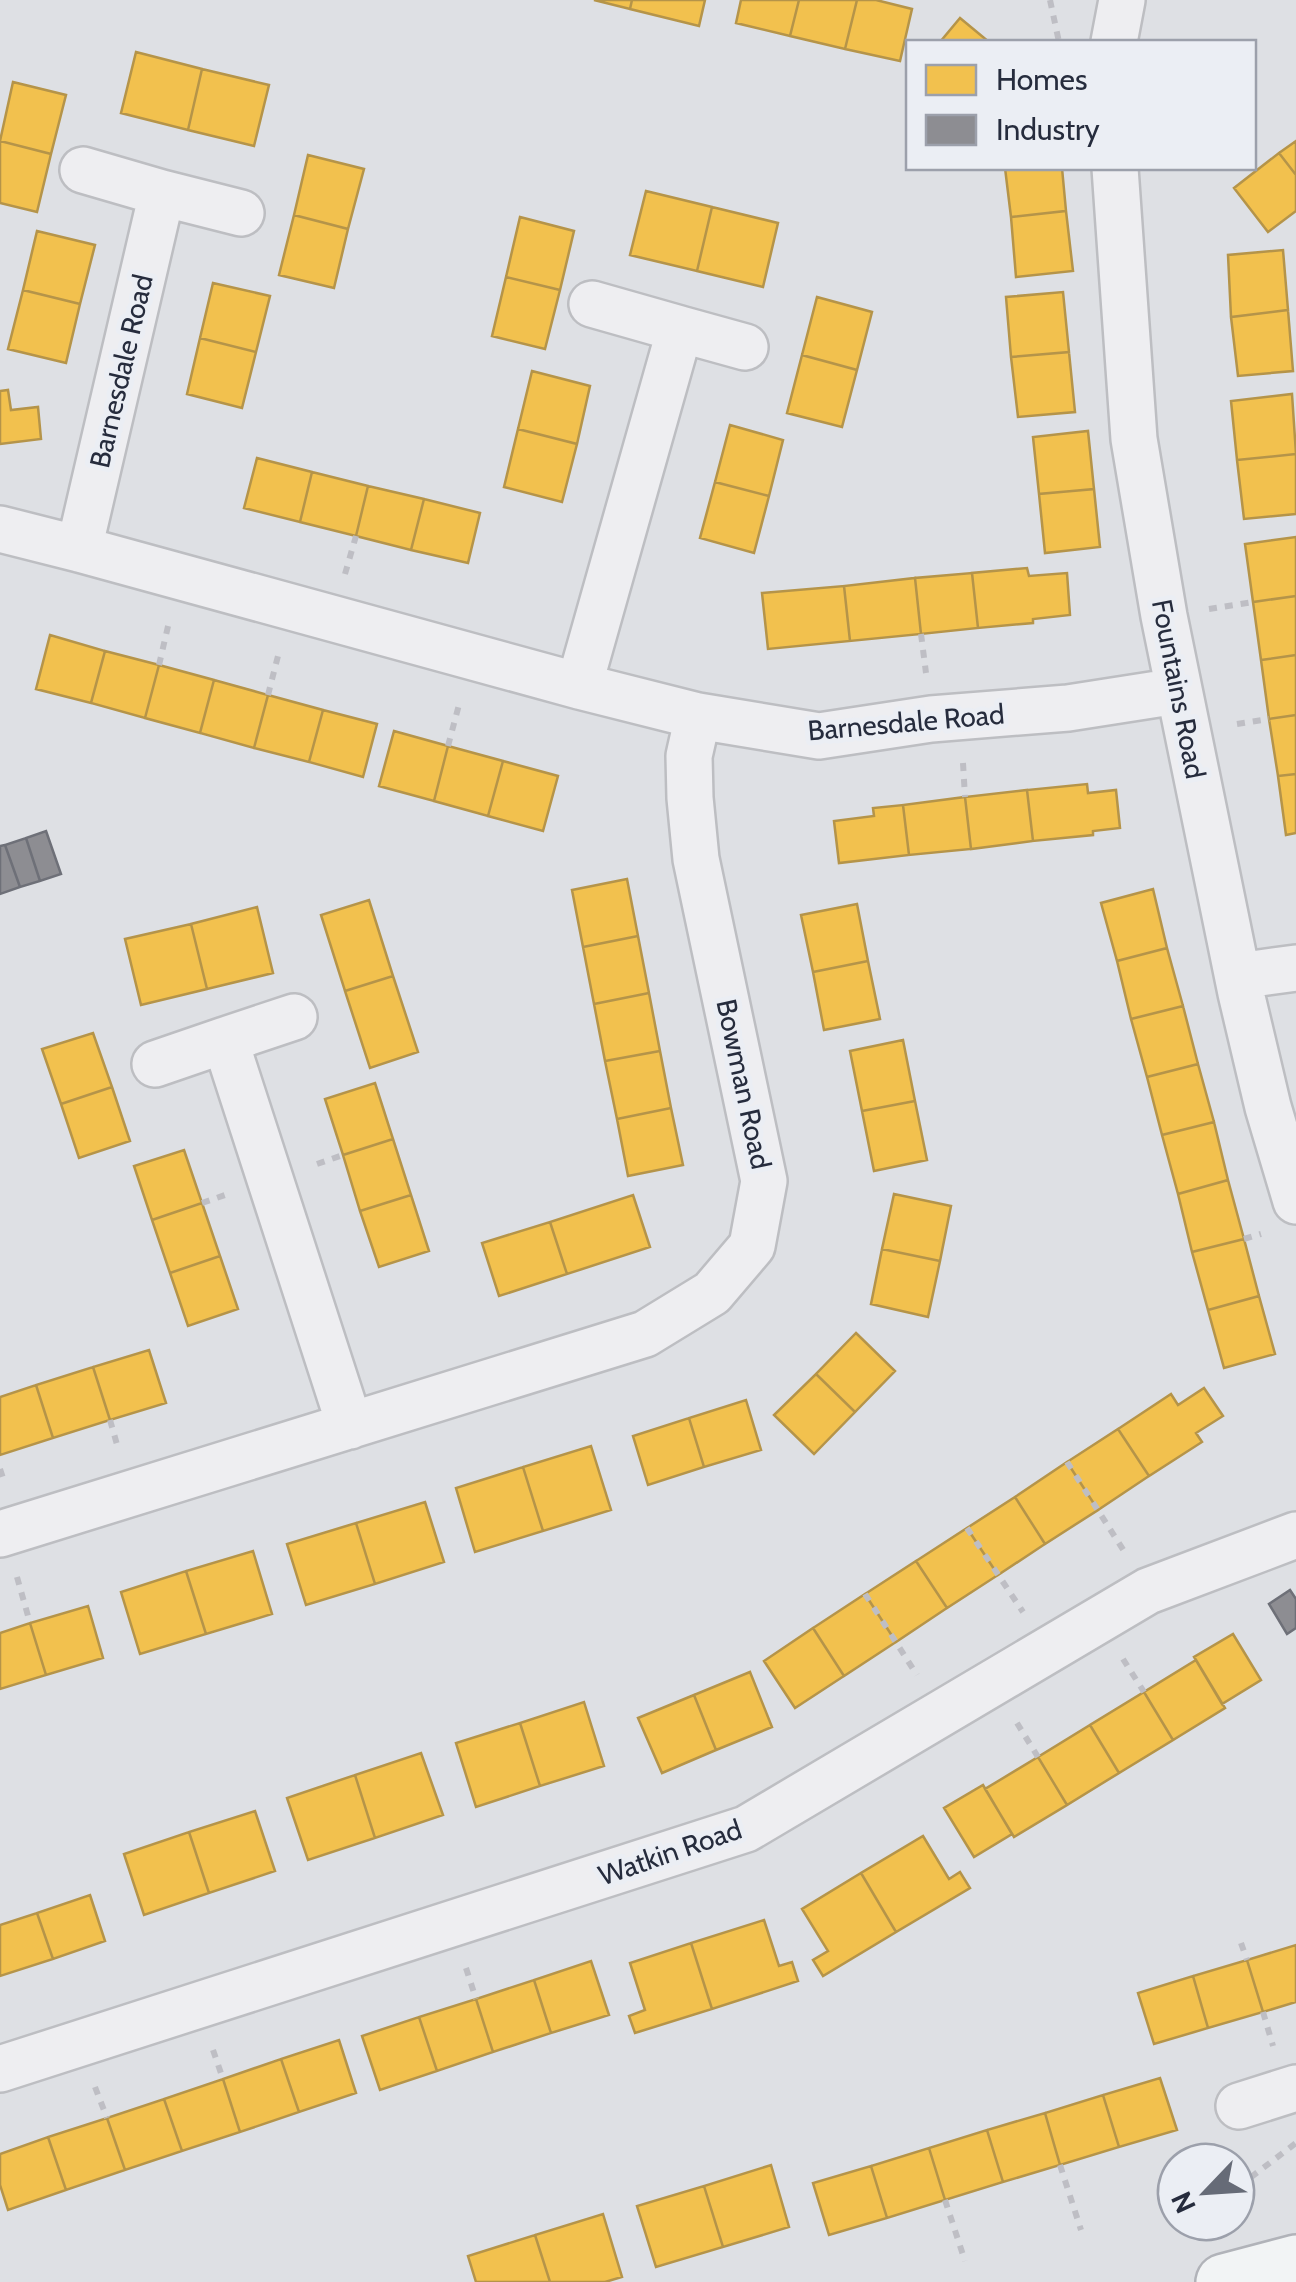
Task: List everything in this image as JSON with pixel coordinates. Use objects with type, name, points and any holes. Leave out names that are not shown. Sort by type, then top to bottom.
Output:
[{"type":"highway","points":[[1224,2282],[1296,2263]]},
{"type":"street","points":[[1114,40],[1122,0]]},
{"type":"street","points":[[83,170],[241,214]]},
{"type":"street","name":"Fountains Road","points":[[1115,170],[1134,439],[1178,691],[1268,1107],[1296,1201]]},
{"type":"street","name":"Barnesdale Road","points":[[79,549],[162,193]]},
{"type":"street","points":[[592,304],[745,348]]},
{"type":"street","points":[[579,686],[680,329]]},
{"type":"street","name":"Barnesdale Road","points":[[0,529],[579,686],[698,716],[819,736],[932,719],[1068,708],[1178,691]]},
{"type":"street","name":"Bowman Road","points":[[0,1534],[645,1334],[712,1293],[752,1246],[764,1181],[696,859],[690,756],[698,716]]},
{"type":"street","points":[[1238,976],[1296,968]]},
{"type":"street","points":[[155,1064],[294,1018]]},
{"type":"street","points":[[225,1040],[350,1426]]},
{"type":"street","name":"Watkin Road","points":[[0,2069],[746,1829],[1148,1590],[1296,1535]]},
{"type":"street","points":[[1239,2106],[1296,2088]]},
{"type":"path","points":[[1050,0],[1059,40]]},
{"type":"path","points":[[1067,1462],[1148,1590]]},
{"type":"path","points":[[968,1528],[1048,1651]]},
{"type":"path","points":[[866,1594],[942,1714]]},
{"type":"path","points":[[1241,1943],[1247,1960]]},
{"type":"path","points":[[1256,2173],[1296,2143]]},
{"type":"path","points":[[1060,2165],[1081,2230]]},
{"type":"path","points":[[945,2200],[964,2261]]},
{"type":"building: Homes","points":[[594,0],[632,0],[630,9]]},
{"type":"building: Homes","points":[[632,0],[705,0],[699,26],[630,9]]},
{"type":"building: Homes","points":[[741,0],[799,0],[790,36],[736,23]]},
{"type":"building: Homes","points":[[799,0],[857,0],[845,49],[790,36]]},
{"type":"building: Homes","points":[[857,0],[876,0],[912,9],[900,61],[845,49]]},
{"type":"building: Homes","points":[[960,18],[987,40],[942,40]]},
{"type":"building: Homes","points":[[136,52],[202,69],[188,130],[121,113]]},
{"type":"building: Homes","points":[[202,69],[269,85],[254,146],[188,130]]},
{"type":"building: Homes","points":[[13,82],[66,95],[51,154],[0,141]]},
{"type":"building: Homes","points":[[0,141],[51,154],[37,212],[0,203]]},
{"type":"building: Homes","points":[[1296,141],[1296,175],[1279,153]]},
{"type":"building: Homes","points":[[1279,153],[1296,175],[1296,211],[1268,232],[1234,188]]},
{"type":"building: Homes","points":[[308,155],[364,169],[348,229],[294,215]]},
{"type":"building: Homes","points":[[1005,170],[1062,170],[1066,211],[1011,217]]},
{"type":"building: Homes","points":[[646,191],[712,207],[697,271],[630,255]]},
{"type":"building: Homes","points":[[712,207],[778,223],[763,287],[697,271]]},
{"type":"building: Homes","points":[[1066,211],[1073,271],[1016,277],[1011,217]]},
{"type":"building: Homes","points":[[294,215],[348,229],[334,288],[279,275]]},
{"type":"building: Homes","points":[[520,217],[574,231],[560,290],[506,277]]},
{"type":"building: Homes","points":[[37,231],[95,245],[80,304],[23,290]]},
{"type":"building: Homes","points":[[1283,250],[1288,310],[1231,317],[1228,255]]},
{"type":"building: Homes","points":[[506,277],[560,290],[545,349],[492,336]]},
{"type":"building: Homes","points":[[213,283],[270,296],[256,352],[200,338]]},
{"type":"building: Homes","points":[[23,290],[80,304],[66,363],[8,349]]},
{"type":"building: Homes","points":[[1063,292],[1069,352],[1011,357],[1006,297]]},
{"type":"building: Homes","points":[[817,297],[872,312],[857,370],[802,355]]},
{"type":"building: Homes","points":[[1288,310],[1293,371],[1238,376],[1231,317]]},
{"type":"building: Homes","points":[[200,338],[256,352],[242,408],[187,394]]},
{"type":"building: Homes","points":[[1069,352],[1075,412],[1018,417],[1011,357]]},
{"type":"building: Homes","points":[[802,355],[857,370],[842,427],[787,413]]},
{"type":"building: Homes","points":[[532,371],[590,386],[577,444],[518,429]]},
{"type":"building: Homes","points":[[8,390],[11,410],[38,407],[41,439],[0,444],[0,391]]},
{"type":"building: Homes","points":[[1292,394],[1296,454],[1237,460],[1231,401]]},
{"type":"building: Homes","points":[[730,425],[783,440],[769,496],[715,482]]},
{"type":"building: Homes","points":[[518,429],[577,444],[562,502],[504,487]]},
{"type":"building: Homes","points":[[1088,431],[1094,489],[1039,494],[1033,437]]},
{"type":"building: Homes","points":[[1296,454],[1296,514],[1244,519],[1237,460]]},
{"type":"building: Homes","points":[[257,458],[312,472],[300,522],[244,508]]},
{"type":"building: Homes","points":[[312,472],[368,486],[356,536],[300,522]]},
{"type":"building: Homes","points":[[715,482],[769,496],[754,553],[700,538]]},
{"type":"building: Homes","points":[[368,486],[424,499],[411,550],[356,536]]},
{"type":"building: Homes","points":[[1094,489],[1100,547],[1045,553],[1039,494]]},
{"type":"building: Homes","points":[[424,499],[480,513],[468,563],[411,550]]},
{"type":"building: Homes","points":[[1296,537],[1296,596],[1253,602],[1245,544]]},
{"type":"building: Homes","points":[[1027,568],[1029,576],[1067,573],[1070,615],[978,628],[972,573]]},
{"type":"building: Homes","points":[[972,573],[978,628],[921,634],[915,578]]},
{"type":"building: Homes","points":[[915,578],[921,634],[850,641],[844,586]]},
{"type":"building: Homes","points":[[844,586],[850,641],[768,649],[762,593]]},
{"type":"building: Homes","points":[[1296,596],[1296,655],[1261,660],[1253,602]]},
{"type":"building: Homes","points":[[50,635],[105,651],[91,703],[36,689]]},
{"type":"building: Homes","points":[[105,651],[159,665],[145,718],[91,703]]},
{"type":"building: Homes","points":[[1296,655],[1296,715],[1269,719],[1261,660]]},
{"type":"building: Homes","points":[[159,665],[214,680],[200,733],[145,718]]},
{"type":"building: Homes","points":[[214,680],[268,695],[254,748],[200,733]]},
{"type":"building: Homes","points":[[268,695],[323,710],[309,762],[254,748]]},
{"type":"building: Homes","points":[[323,710],[377,724],[363,777],[309,762]]},
{"type":"building: Homes","points":[[1296,715],[1296,774],[1278,776],[1269,719]]},
{"type":"building: Homes","points":[[394,731],[448,746],[434,801],[379,786]]},
{"type":"building: Homes","points":[[448,746],[503,761],[488,816],[434,801]]},
{"type":"building: Homes","points":[[503,761],[558,776],[543,831],[488,816]]},
{"type":"building: Homes","points":[[1296,774],[1296,833],[1286,835],[1278,776]]},
{"type":"building: Homes","points":[[1087,784],[1088,793],[1116,790],[1120,828],[1033,841],[1027,790]]},
{"type":"building: Homes","points":[[1027,790],[1033,841],[971,849],[965,797]]},
{"type":"building: Homes","points":[[965,797],[971,849],[909,855],[903,805]]},
{"type":"building: Homes","points":[[903,805],[909,855],[839,863],[834,821],[874,816],[873,808]]},
{"type":"building: Homes","points":[[627,879],[638,936],[583,947],[572,890]]},
{"type":"building: Homes","points":[[1153,889],[1167,948],[1117,961],[1101,903]]},
{"type":"building: Homes","points":[[369,900],[393,976],[345,991],[321,915]]},
{"type":"building: Homes","points":[[857,904],[868,961],[813,972],[801,915]]},
{"type":"building: Homes","points":[[257,907],[273,973],[207,989],[191,924]]},
{"type":"building: Homes","points":[[191,924],[207,989],[141,1005],[125,939]]},
{"type":"building: Homes","points":[[638,936],[649,993],[594,1004],[583,947]]},
{"type":"building: Homes","points":[[1167,948],[1183,1006],[1131,1019],[1117,961]]},
{"type":"building: Homes","points":[[868,961],[880,1019],[824,1030],[813,972]]},
{"type":"building: Homes","points":[[393,976],[418,1052],[370,1068],[345,991]]},
{"type":"building: Homes","points":[[649,993],[660,1051],[605,1061],[594,1004]]},
{"type":"building: Homes","points":[[1183,1006],[1198,1064],[1147,1077],[1131,1019]]},
{"type":"building: Homes","points":[[93,1033],[112,1087],[61,1104],[42,1049]]},
{"type":"building: Homes","points":[[903,1040],[915,1101],[862,1111],[850,1051]]},
{"type":"building: Homes","points":[[660,1051],[671,1108],[617,1119],[605,1061]]},
{"type":"building: Homes","points":[[1198,1064],[1214,1122],[1162,1135],[1147,1077]]},
{"type":"building: Homes","points":[[375,1083],[393,1139],[343,1155],[325,1099]]},
{"type":"building: Homes","points":[[112,1087],[130,1141],[79,1158],[61,1104]]},
{"type":"building: Homes","points":[[915,1101],[927,1160],[874,1171],[862,1111]]},
{"type":"building: Homes","points":[[671,1108],[683,1165],[628,1176],[617,1119]]},
{"type":"building: Homes","points":[[1214,1122],[1228,1180],[1178,1194],[1162,1135]]},
{"type":"building: Homes","points":[[393,1139],[411,1195],[360,1211],[343,1155]]},
{"type":"building: Homes","points":[[184,1150],[202,1203],[152,1220],[134,1166]]},
{"type":"building: Homes","points":[[1228,1180],[1244,1239],[1192,1252],[1178,1194]]},
{"type":"building: Homes","points":[[894,1194],[951,1206],[940,1261],[882,1249]]},
{"type":"building: Homes","points":[[411,1195],[429,1251],[379,1267],[360,1211]]},
{"type":"building: Homes","points":[[633,1195],[650,1247],[567,1274],[550,1222]]},
{"type":"building: Homes","points":[[202,1203],[220,1256],[170,1273],[152,1220]]},
{"type":"building: Homes","points":[[550,1222],[567,1274],[499,1296],[482,1243]]},
{"type":"building: Homes","points":[[1244,1239],[1259,1296],[1208,1310],[1192,1252]]},
{"type":"building: Homes","points":[[882,1249],[940,1261],[928,1317],[871,1304]]},
{"type":"building: Homes","points":[[220,1256],[238,1309],[188,1326],[170,1273]]},
{"type":"building: Homes","points":[[1259,1296],[1275,1354],[1224,1368],[1208,1310]]},
{"type":"building: Homes","points":[[856,1333],[895,1371],[855,1412],[816,1374]]},
{"type":"building: Homes","points":[[149,1350],[166,1403],[110,1420],[93,1367]]},
{"type":"building: Homes","points":[[93,1367],[110,1420],[53,1438],[36,1385]]},
{"type":"building: Homes","points":[[816,1374],[855,1412],[814,1454],[774,1415]]},
{"type":"building: Homes","points":[[36,1385],[53,1438],[0,1455],[0,1397]]},
{"type":"building: Homes","points":[[1204,1388],[1223,1416],[1196,1433],[1202,1442],[1149,1476],[1118,1429],[1171,1394],[1178,1405]]},
{"type":"building: Homes","points":[[746,1400],[761,1450],[704,1467],[689,1418]]},
{"type":"building: Homes","points":[[689,1418],[704,1467],[648,1485],[633,1436]]},
{"type":"building: Homes","points":[[1118,1429],[1149,1476],[1098,1510],[1067,1462]]},
{"type":"building: Homes","points":[[591,1446],[611,1510],[543,1531],[523,1467]]},
{"type":"building: Homes","points":[[1067,1462],[1098,1510],[1045,1544],[1015,1497]]},
{"type":"building: Homes","points":[[523,1467],[543,1531],[475,1552],[456,1488]]},
{"type":"building: Homes","points":[[1015,1497],[1045,1544],[998,1575],[967,1528]]},
{"type":"building: Homes","points":[[425,1502],[444,1562],[375,1584],[356,1523]]},
{"type":"building: Homes","points":[[356,1523],[375,1584],[306,1605],[287,1544]]},
{"type":"building: Homes","points":[[967,1528],[998,1575],[947,1608],[916,1561]]},
{"type":"building: Homes","points":[[253,1551],[272,1614],[206,1634],[186,1571]]},
{"type":"building: Homes","points":[[916,1561],[947,1608],[896,1642],[865,1594]]},
{"type":"building: Homes","points":[[186,1571],[206,1634],[140,1654],[121,1592]]},
{"type":"building: Homes","points":[[865,1594],[896,1642],[844,1676],[813,1628]]},
{"type":"building: Homes","points":[[88,1606],[103,1658],[46,1675],[30,1623]]},
{"type":"building: Homes","points":[[30,1623],[46,1675],[0,1689],[0,1633]]},
{"type":"building: Homes","points":[[813,1628],[844,1676],[795,1708],[764,1661]]},
{"type":"building: Homes","points":[[1233,1634],[1261,1680],[1222,1704],[1194,1657]]},
{"type":"building: Homes","points":[[1196,1660],[1225,1708],[1173,1740],[1144,1692]]},
{"type":"building: Homes","points":[[750,1672],[772,1727],[716,1750],[694,1695]]},
{"type":"building: Homes","points":[[1144,1692],[1173,1740],[1119,1773],[1090,1725]]},
{"type":"building: Homes","points":[[694,1695],[716,1750],[662,1773],[638,1718]]},
{"type":"building: Homes","points":[[584,1702],[604,1766],[540,1786],[520,1723]]},
{"type":"building: Homes","points":[[520,1723],[540,1786],[476,1807],[456,1743]]},
{"type":"building: Homes","points":[[1090,1725],[1119,1773],[1067,1805],[1038,1757]]},
{"type":"building: Homes","points":[[421,1753],[443,1815],[375,1838],[355,1775]]},
{"type":"building: Homes","points":[[1038,1757],[1067,1805],[1014,1837],[985,1789]]},
{"type":"building: Homes","points":[[355,1775],[375,1838],[308,1860],[287,1798]]},
{"type":"building: Homes","points":[[983,1785],[1012,1834],[974,1857],[944,1808]]},
{"type":"building: Homes","points":[[255,1811],[275,1871],[209,1893],[189,1832]]},
{"type":"building: Homes","points":[[189,1832],[209,1893],[144,1915],[124,1854]]},
{"type":"building: Homes","points":[[923,1836],[949,1879],[960,1872],[970,1888],[896,1932],[861,1873]]},
{"type":"building: Homes","points":[[861,1873],[896,1932],[823,1976],[813,1960],[828,1951],[802,1909]]},
{"type":"building: Homes","points":[[90,1895],[105,1941],[53,1959],[37,1913]]},
{"type":"building: Homes","points":[[37,1913],[53,1959],[0,1976],[0,1925]]},
{"type":"building: Homes","points":[[764,1920],[779,1966],[792,1962],[798,1981],[712,2009],[691,1943]]},
{"type":"building: Homes","points":[[691,1943],[712,2009],[635,2033],[629,2016],[645,2010],[630,1963]]},
{"type":"building: Homes","points":[[1296,1945],[1296,2002],[1263,2012],[1247,1960]]},
{"type":"building: Homes","points":[[1247,1960],[1263,2012],[1208,2028],[1193,1976]]},
{"type":"building: Homes","points":[[591,1961],[609,2015],[551,2033],[534,1980]]},
{"type":"building: Homes","points":[[1193,1976],[1208,2028],[1154,2044],[1138,1993]]},
{"type":"building: Homes","points":[[534,1980],[551,2033],[493,2052],[476,1999]]},
{"type":"building: Homes","points":[[476,1999],[493,2052],[437,2071],[419,2017]]},
{"type":"building: Homes","points":[[419,2017],[437,2071],[380,2090],[362,2036]]},
{"type":"building: Homes","points":[[339,2040],[356,2093],[299,2112],[281,2059]]},
{"type":"building: Homes","points":[[281,2059],[299,2112],[240,2132],[223,2079]]},
{"type":"building: Homes","points":[[1160,2078],[1177,2130],[1119,2147],[1103,2095]]},
{"type":"building: Homes","points":[[223,2079],[240,2132],[182,2151],[164,2099]]},
{"type":"building: Homes","points":[[1103,2095],[1119,2147],[1060,2165],[1045,2113]]},
{"type":"building: Homes","points":[[164,2099],[182,2151],[125,2170],[107,2118]]},
{"type":"building: Homes","points":[[1045,2113],[1060,2165],[1003,2182],[987,2130]]},
{"type":"building: Homes","points":[[107,2118],[125,2170],[66,2190],[48,2137]]},
{"type":"building: Homes","points":[[987,2130],[1003,2182],[945,2200],[929,2148]]},
{"type":"building: Homes","points":[[48,2137],[66,2190],[8,2210],[0,2185],[0,2154]]},
{"type":"building: Homes","points":[[929,2148],[945,2200],[887,2218],[871,2166]]},
{"type":"building: Homes","points":[[771,2165],[789,2227],[723,2247],[704,2186]]},
{"type":"building: Homes","points":[[871,2166],[887,2218],[829,2235],[813,2183]]},
{"type":"building: Homes","points":[[704,2186],[723,2247],[656,2267],[637,2206]]},
{"type":"building: Homes","points":[[603,2214],[622,2277],[605,2282],[550,2282],[535,2235]]},
{"type":"building: Homes","points":[[535,2235],[550,2282],[476,2282],[468,2256]]},
{"type":"building: Industry","points":[[46,831],[61,874],[40,881],[26,838]]},
{"type":"building: Industry","points":[[26,838],[40,881],[20,887],[5,845]]},
{"type":"building: Industry","points":[[5,845],[20,887],[0,894],[0,846]]},
{"type":"building: Industry","points":[[1290,1590],[1296,1599],[1296,1628],[1287,1634],[1269,1604]]}]
